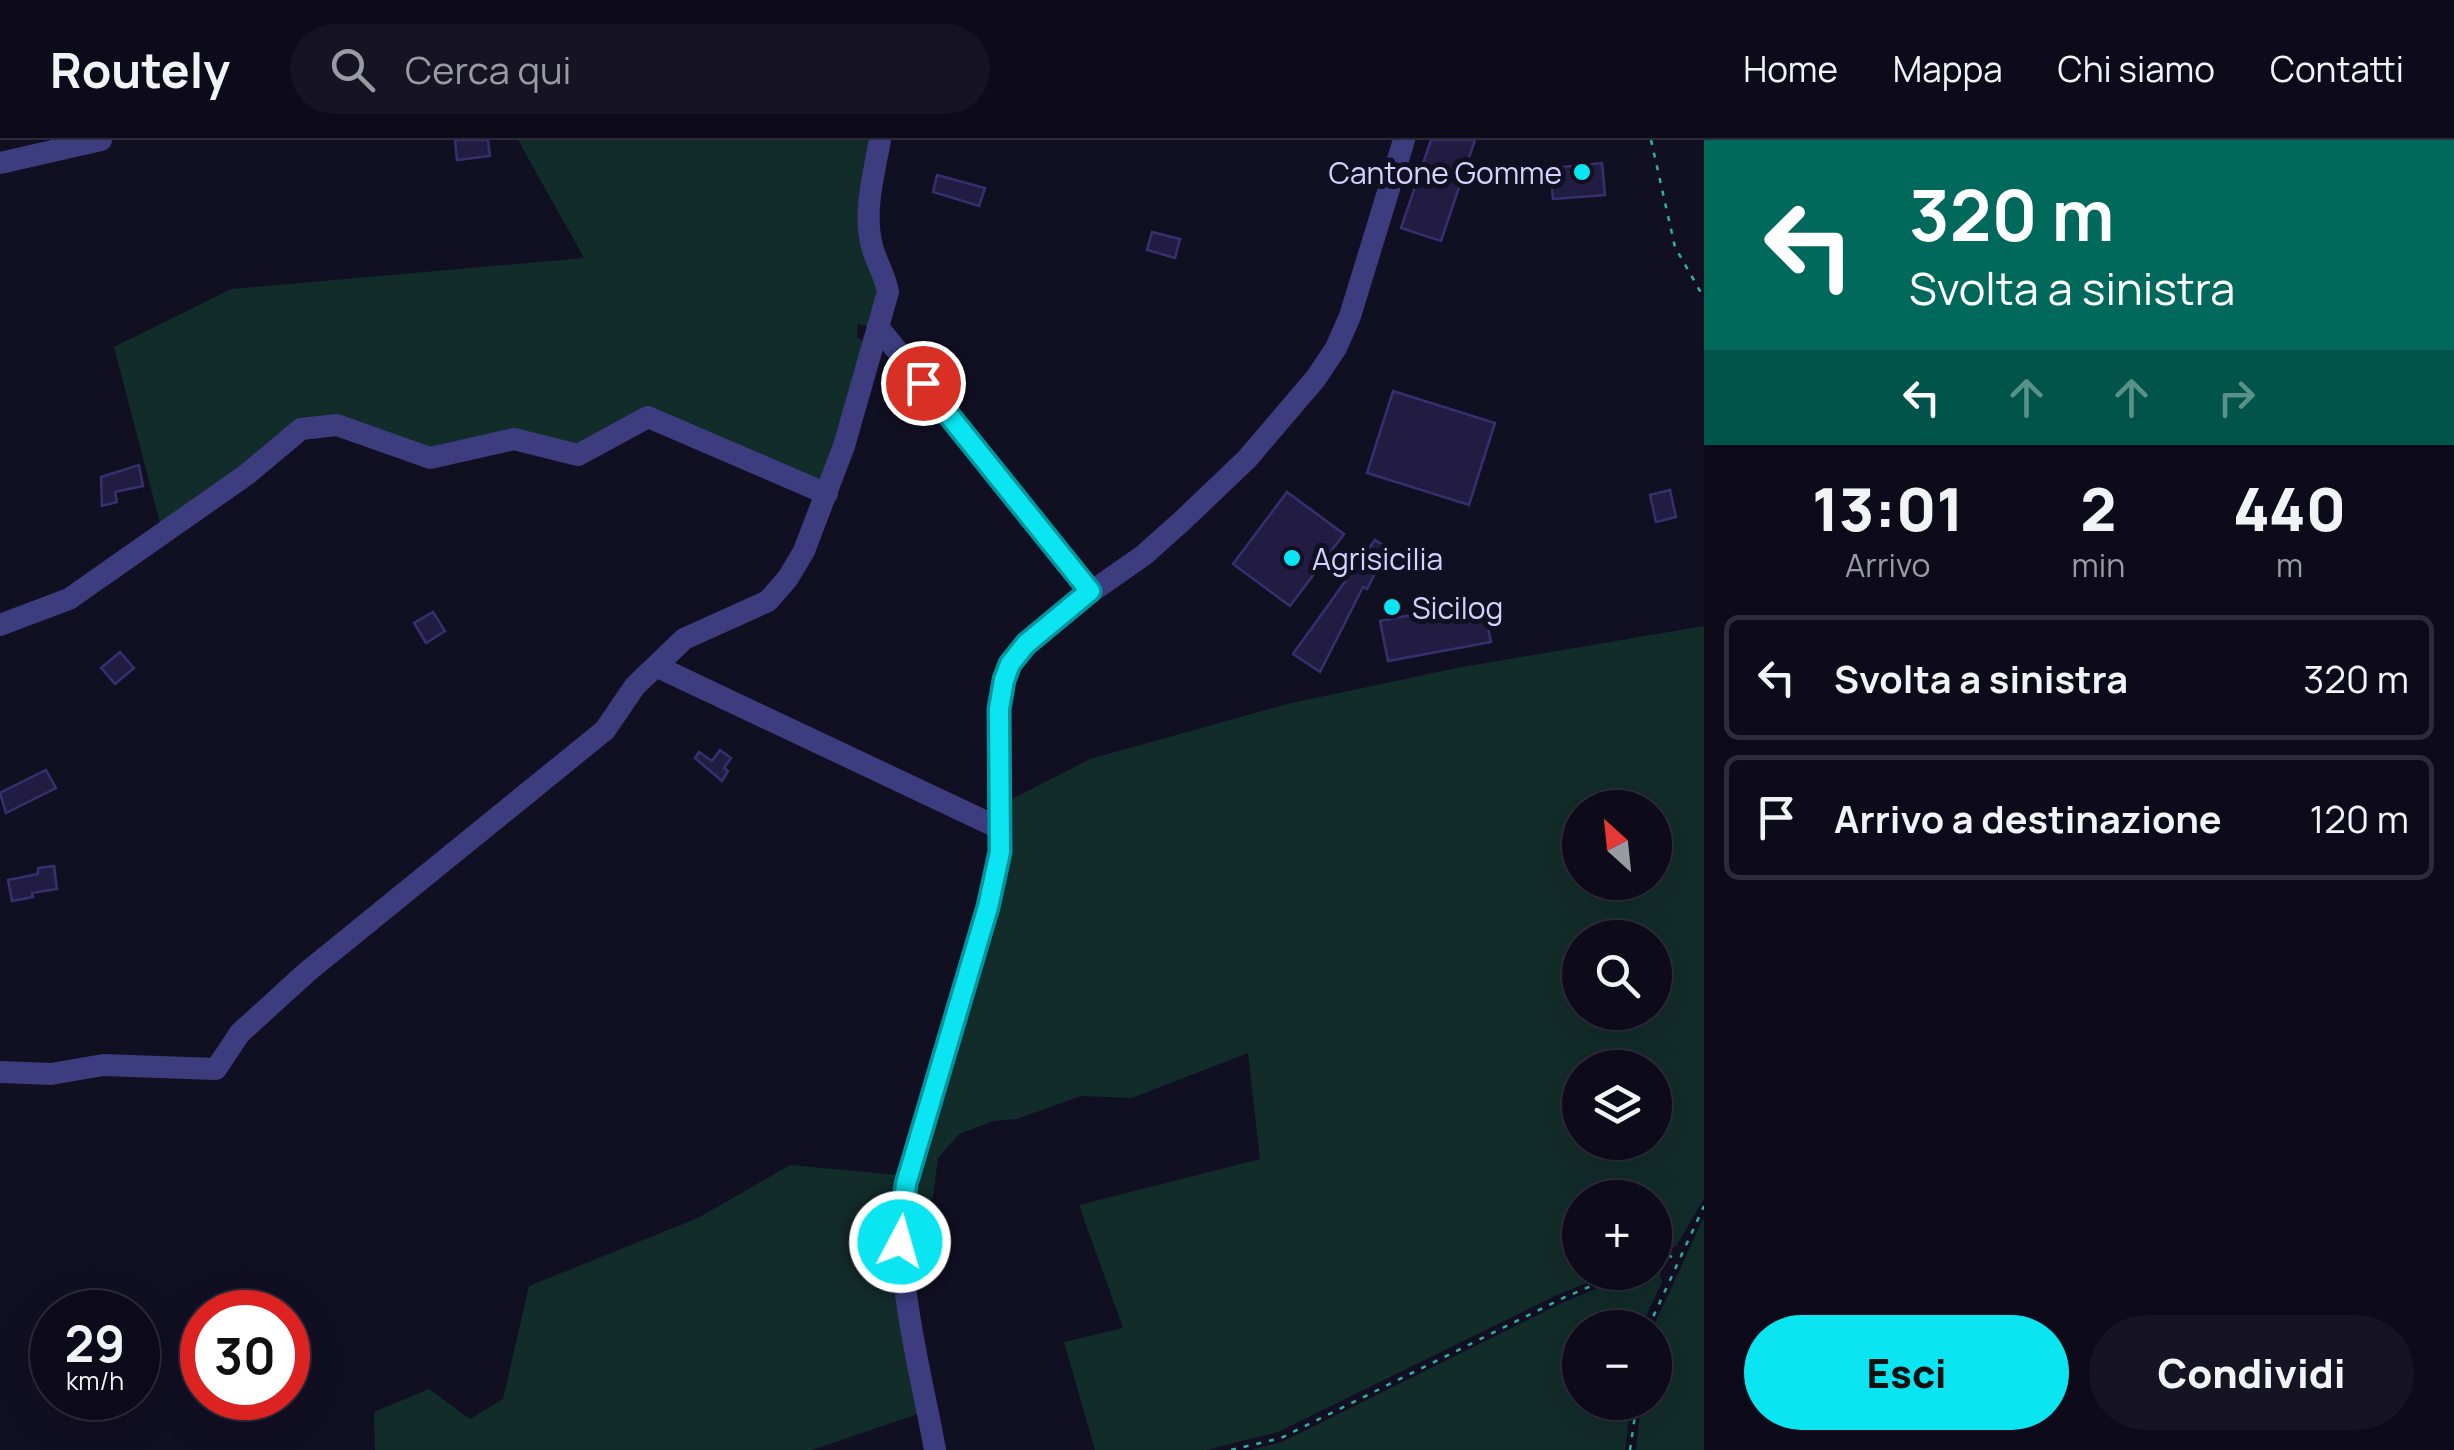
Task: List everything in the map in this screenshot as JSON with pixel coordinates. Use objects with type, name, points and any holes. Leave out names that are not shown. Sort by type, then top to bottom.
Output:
[{"type":"street","points":[[0,163],[101,140]]},
{"type":"street","points":[[0,1072],[51,1074],[103,1065],[216,1069],[240,1033],[306,972],[605,730],[635,686],[684,639],[768,601],[804,551],[827,494],[888,292],[885,272],[872,248],[868,219],[880,140]]},
{"type":"street","points":[[935,1450],[902,1268],[901,1211],[988,907],[1000,852],[999,709],[1004,680],[1010,664],[1026,644],[1090,591],[1144,555],[1182,521],[1247,459],[1316,378],[1336,348],[1350,316],[1404,140]]},
{"type":"street","points":[[878,328],[1090,591]]},
{"type":"street","points":[[0,625],[69,599],[246,475],[301,429],[336,425],[430,458],[514,440],[578,456],[648,417],[827,494]]},
{"type":"street","points":[[658,667],[999,828]]},
{"type":"path","points":[[1651,140],[1675,247],[1704,298]]},
{"type":"path","points":[[1656,1310],[1704,1206]]},
{"type":"path","points":[[1672,1257],[1677,1260]]},
{"type":"path","points":[[1231,1450],[1281,1438],[1582,1290]]},
{"type":"path","points":[[1630,1450],[1634,1420]]},
{"type":"green space","points":[[518,140],[872,140],[879,283],[871,327],[858,324],[857,337],[867,344],[821,481],[647,411],[576,449],[511,433],[426,454],[336,419],[160,523],[114,347],[231,289],[584,258]]},
{"type":"green space","points":[[1704,626],[1704,1199],[1672,1248],[1672,1180],[1562,1180],[1562,1290],[1570,1290],[1278,1432],[1206,1450],[1095,1450],[1064,1342],[1123,1328],[1079,1205],[1260,1159],[1248,1053],[1132,1098],[1081,1096],[959,1134],[938,1158],[933,1197],[919,1237],[924,1249],[909,1255],[908,1219],[1010,800],[1090,759],[1287,704],[1457,668]]},
{"type":"green space","points":[[790,1165],[898,1175],[889,1239],[918,1414],[812,1450],[375,1450],[374,1412],[429,1389],[470,1419],[503,1399],[529,1286],[698,1218]]},
{"type":"green space","points":[[1704,1217],[1704,1450],[1636,1450],[1639,1420],[1672,1420],[1672,1310],[1661,1310]]},
{"type":"green space","points":[[1593,1290],[1658,1290],[1649,1310],[1562,1310],[1562,1420],[1629,1420],[1625,1450],[1251,1450],[1282,1442]]},
{"type":"building","points":[[455,140],[488,140],[490,156],[457,160]]},
{"type":"building","points":[[1431,140],[1475,140],[1441,241],[1401,228]]},
{"type":"building","points":[[1602,163],[1605,195],[1553,199],[1550,168]]},
{"type":"building","points":[[937,175],[985,188],[979,206],[933,192]]},
{"type":"building","points":[[1152,232],[1180,239],[1175,258],[1147,250]]},
{"type":"building","points":[[1393,391],[1495,423],[1469,505],[1367,473]]},
{"type":"building","points":[[139,465],[143,486],[115,492],[117,502],[102,506],[101,477]]},
{"type":"building","points":[[1670,490],[1676,517],[1656,522],[1650,495]]},
{"type":"building","points":[[1287,492],[1344,534],[1290,606],[1233,564]]},
{"type":"building","points":[[1375,540],[1388,548],[1367,589],[1363,587],[1320,672],[1293,654]]},
{"type":"building","points":[[1483,601],[1491,642],[1388,661],[1380,621]]},
{"type":"building","points":[[433,612],[445,631],[426,643],[414,623]]},
{"type":"building","points":[[120,652],[134,668],[115,684],[101,668]]},
{"type":"building","points":[[720,750],[731,758],[722,781],[695,758],[699,752],[712,761]]},
{"type":"building","points":[[46,770],[56,788],[6,813],[0,793]]},
{"type":"building","points":[[54,866],[57,889],[12,901],[8,880]]},
{"type":"place","name":"Cantone Gomme","points":[[1582,172]]},
{"type":"place","name":"Agrisicilia","points":[[1292,558]]},
{"type":"place","name":"Sicilog","points":[[1392,607]]},
{"type":"route","points":[[900,1242],[906,1184],[988,907],[1000,852],[999,709],[1004,680],[1010,664],[1026,644],[1090,591],[923,383]]}]
